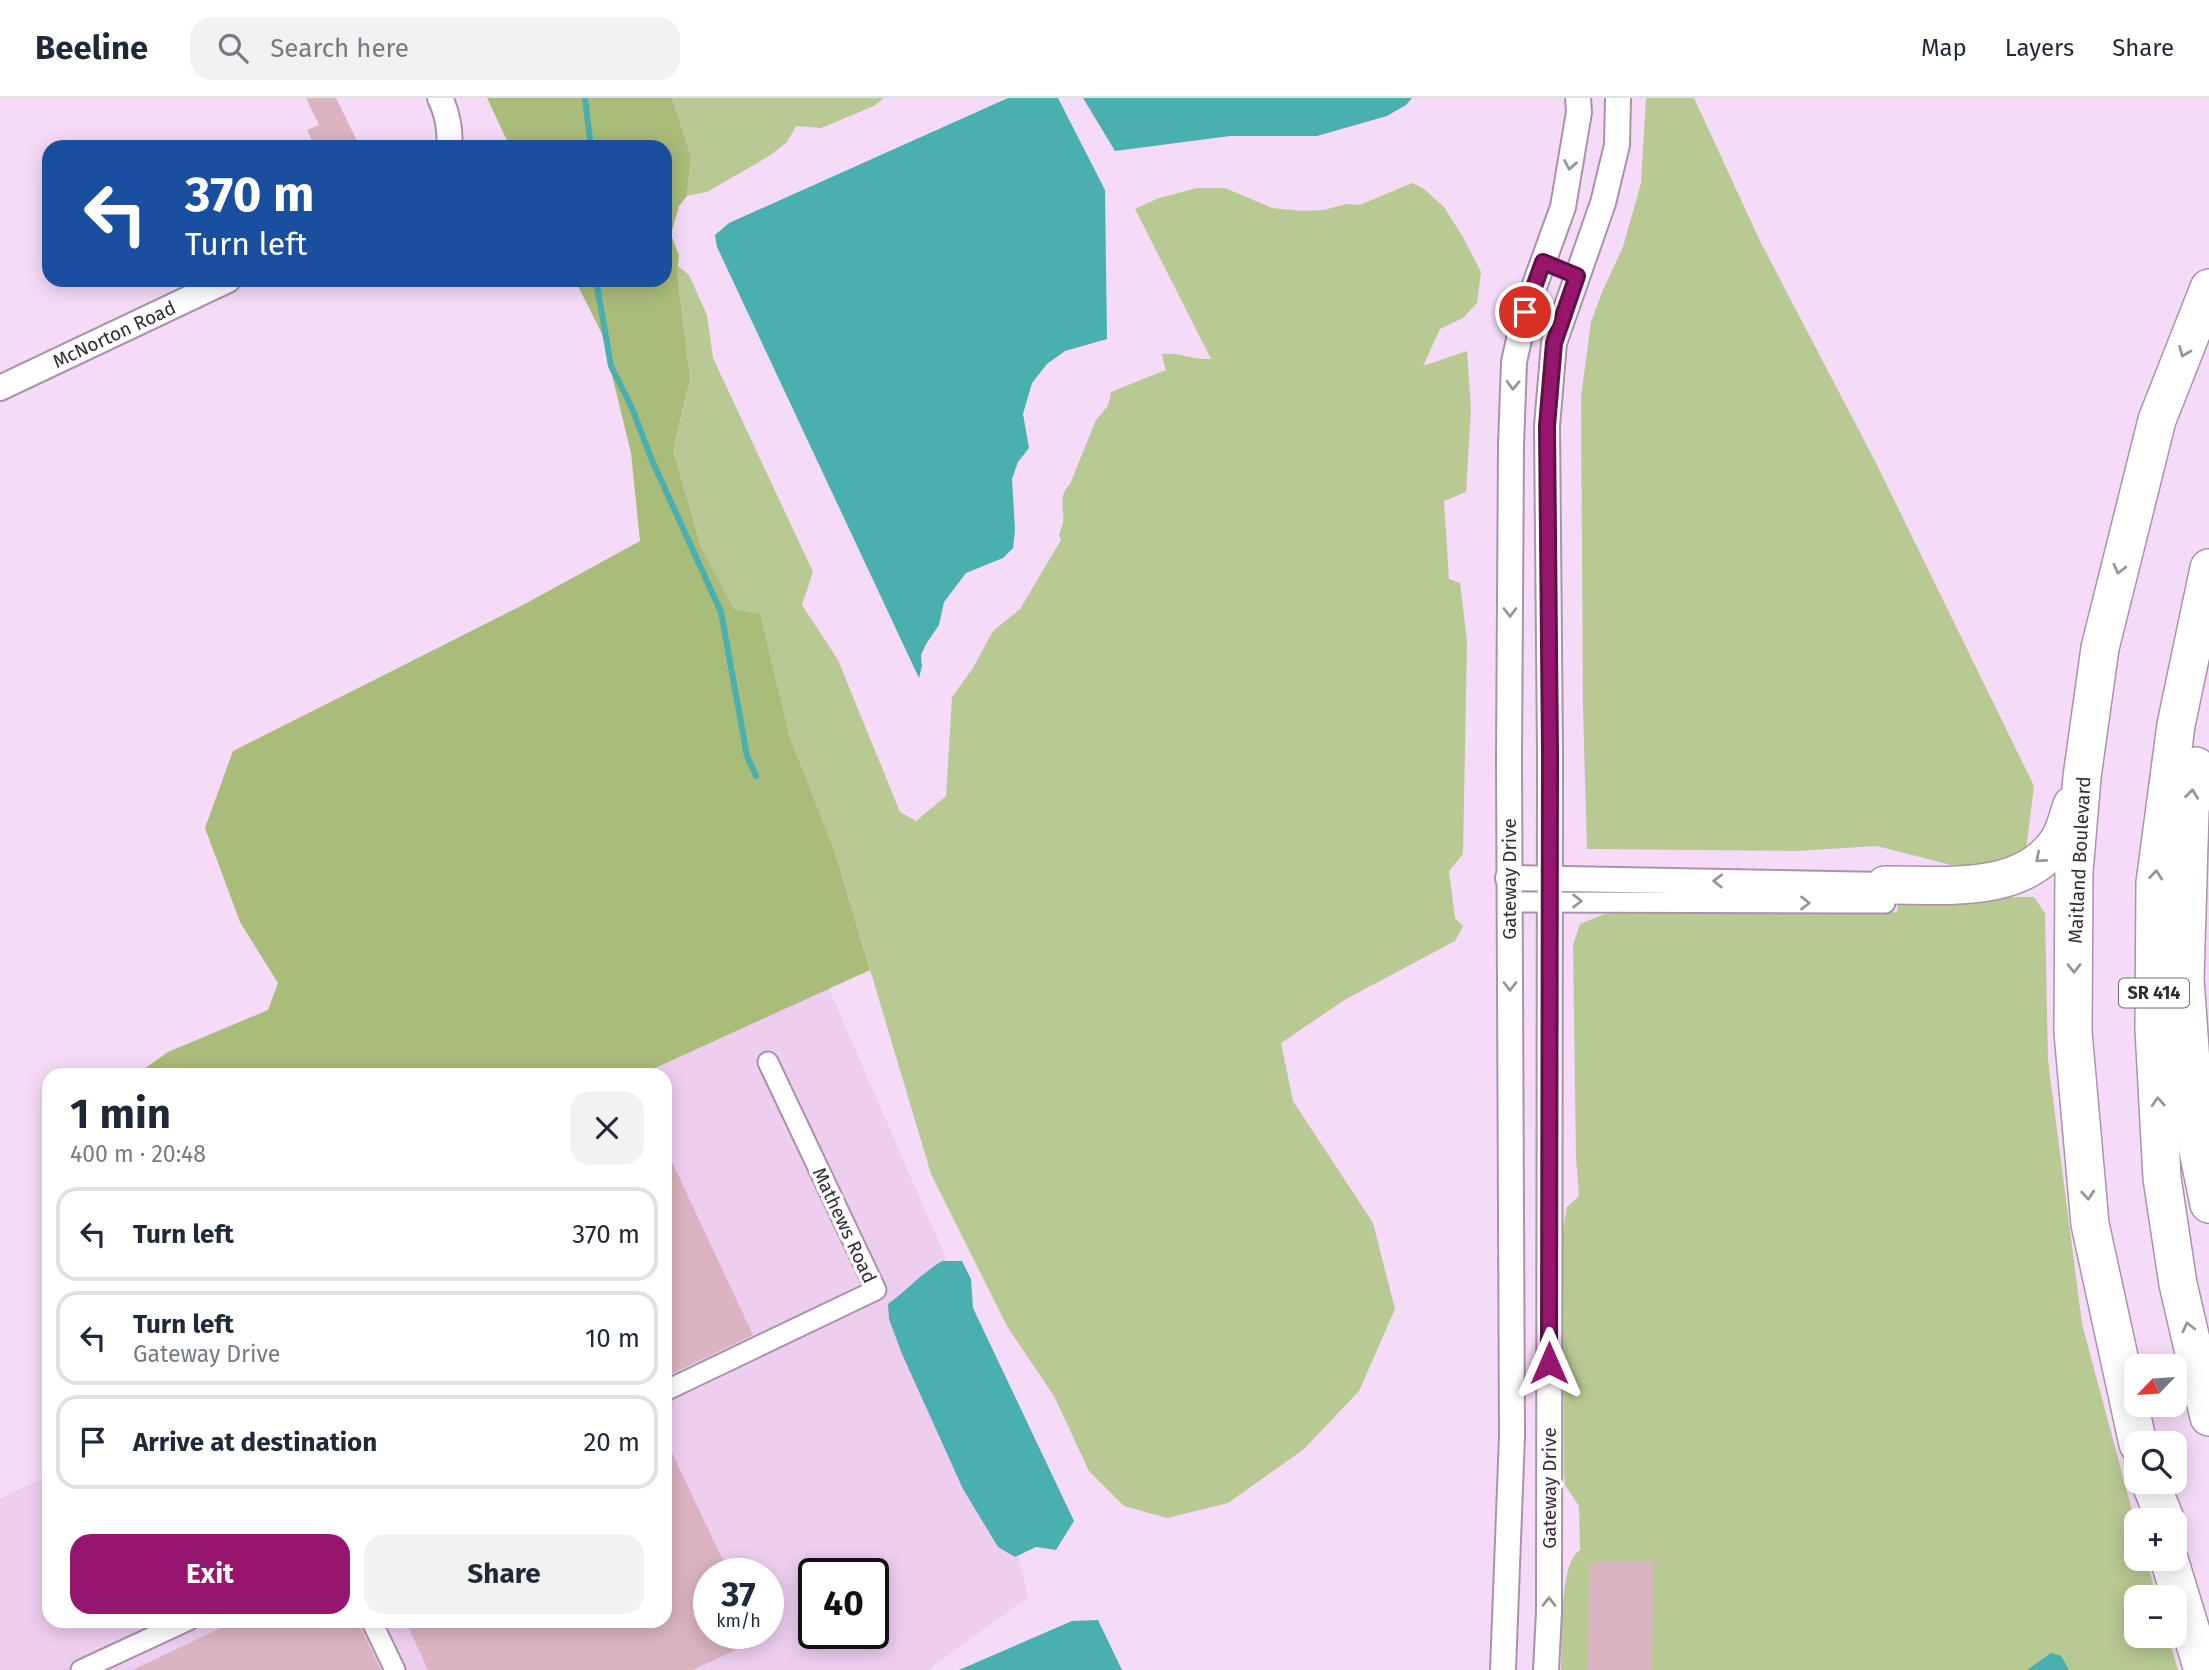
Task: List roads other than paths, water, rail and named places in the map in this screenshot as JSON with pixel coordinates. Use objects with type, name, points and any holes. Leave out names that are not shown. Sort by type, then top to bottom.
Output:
[{"type":"highway","name":"Maitland Boulevard","points":[[2135,1431],[2090,1224],[2073,1032],[2074,872],[2082,777],[2100,648],[2157,420],[2209,288]]},
{"type":"highway","name":"SR 414","points":[[2209,568],[2176,725],[2155,883],[2154,1029],[2162,1178],[2178,1284],[2209,1417]]},
{"type":"highway","points":[[2209,665],[2190,811],[2185,979],[2197,1146],[2209,1204]]},
{"type":"highway","points":[[1885,894],[2011,877],[2042,859],[2059,839],[2082,777]]},
{"type":"highway","points":[[2173,1571],[2203,1670]]},
{"type":"highway","points":[[2187,1571],[2209,1623]]},
{"type":"street","points":[[440,98],[450,140]]},
{"type":"street","name":"Gateway Drive","points":[[1503,1670],[1512,1436],[1509,890],[1511,445],[1514,362],[1525,312],[1563,206],[1579,112],[1578,98]]},
{"type":"street","name":"Gateway Drive","points":[[1546,1670],[1549,1612],[1550,890],[1547,426],[1554,343],[1603,203],[1618,145],[1618,98]]},
{"type":"street","points":[[1543,262],[1577,276]]},
{"type":"street","name":"McNorton Road","points":[[0,388],[213,287]]},
{"type":"street","points":[[1509,890],[1885,894]]},
{"type":"street","name":"Mathews Road","points":[[672,1388],[876,1290],[768,1062]]},
{"type":"street","points":[[1509,1522],[1549,1524]]},
{"type":"street","points":[[81,1670],[171,1628]]},
{"type":"street","points":[[375,1628],[395,1670]]},
{"type":"waterway","points":[[585,98],[590,140]]},
{"type":"waterway","points":[[597,287],[611,366],[721,612],[747,756],[756,776]]}]
